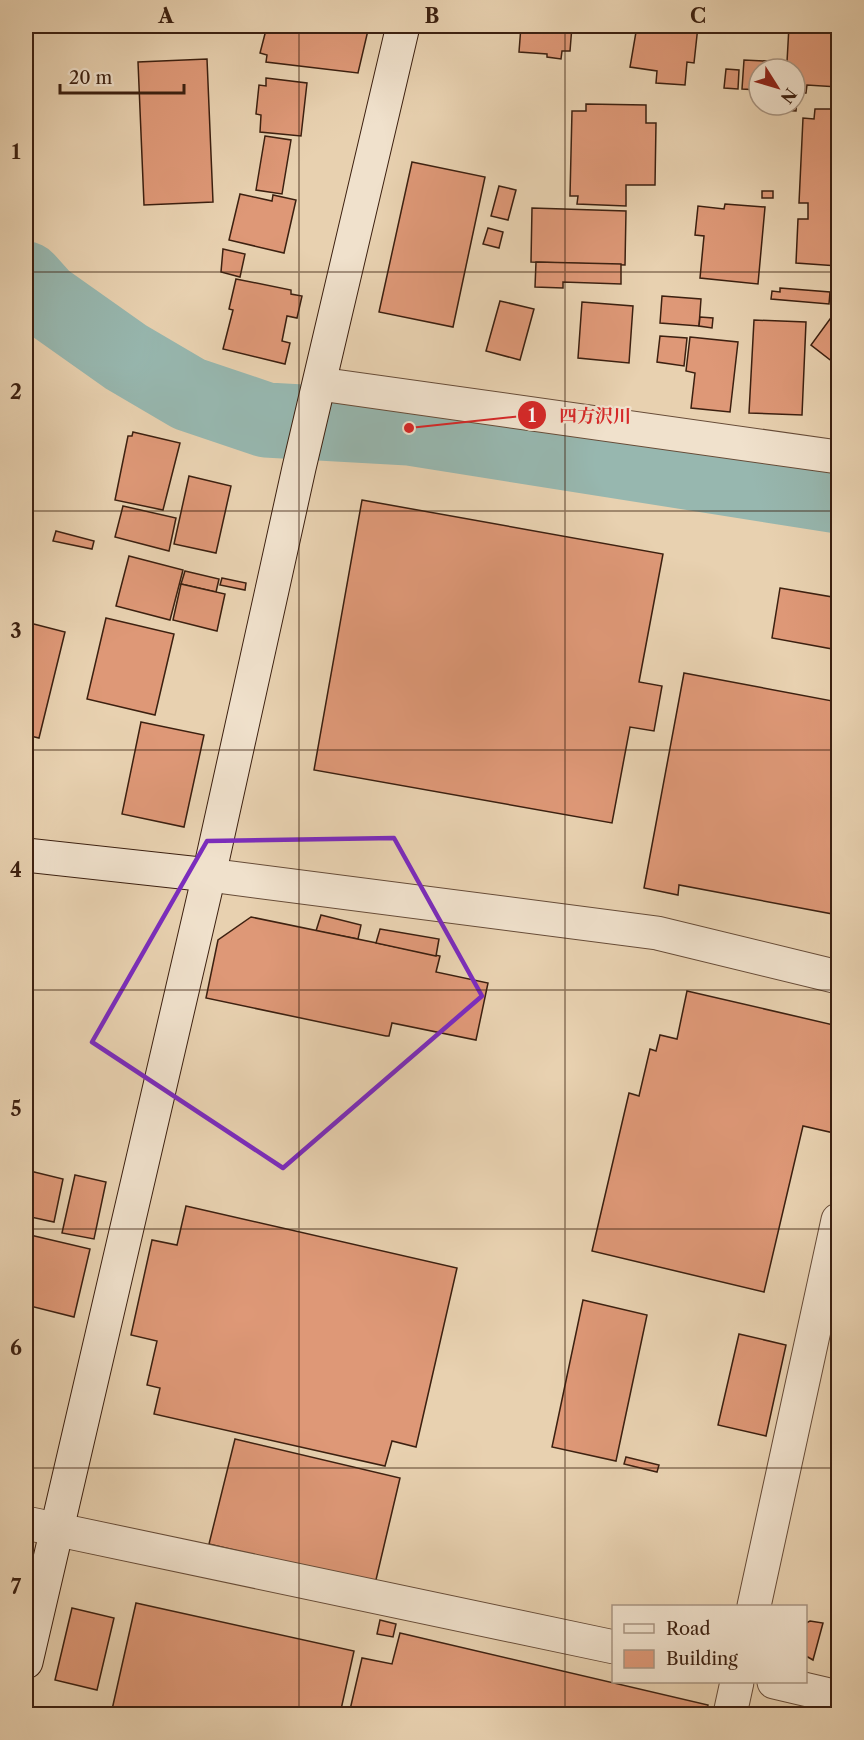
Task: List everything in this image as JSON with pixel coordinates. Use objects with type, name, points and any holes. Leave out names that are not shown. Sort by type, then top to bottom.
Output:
[{"type":"street","points":[[26,1662],[41,1526],[209,875],[299,468],[403,26]]},
{"type":"street","points":[[320,384],[838,456]]},
{"type":"street","points":[[26,855],[209,875],[657,933],[838,977]]},
{"type":"street","points":[[754,1605],[838,1220]]},
{"type":"street","points":[[41,1526],[612,1647]]},
{"type":"street","points":[[730,1714],[737,1683]]},
{"type":"street","points":[[778,1683],[838,1697]]},
{"type":"highlighted area","points":[[394,838],[482,996],[283,1168],[92,1042],[207,841]]},
{"type":"building","points":[[267,26],[369,26],[358,73],[266,62],[267,55],[260,53]]},
{"type":"building","points":[[491,26],[511,26],[511,30],[491,28]]},
{"type":"building","points":[[521,26],[572,26],[570,51],[562,51],[561,59],[547,57],[547,54],[519,52]]},
{"type":"building","points":[[637,26],[698,26],[694,63],[687,62],[685,85],[656,83],[657,71],[630,67]]},
{"type":"building","points":[[789,26],[838,26],[838,87],[807,85],[807,57],[787,57]]},
{"type":"building","points":[[207,59],[213,202],[144,205],[138,62]]},
{"type":"building","points":[[744,60],[747,60],[747,89],[742,89]]},
{"type":"building","points":[[726,69],[739,70],[738,89],[724,88]]},
{"type":"building","points":[[266,78],[307,83],[301,136],[260,132],[261,115],[256,114],[259,85],[266,86]]},
{"type":"building","points":[[836,101],[838,101],[838,266],[796,263],[798,219],[808,219],[808,203],[799,203],[803,118],[814,119],[815,109],[835,109]]},
{"type":"building","points":[[586,104],[646,105],[646,123],[656,123],[655,185],[626,185],[626,206],[577,204],[578,196],[570,196],[572,111],[586,111]]},
{"type":"building","points":[[265,136],[291,140],[282,194],[256,190]]},
{"type":"building","points":[[412,162],[485,177],[453,327],[379,312]]},
{"type":"building","points":[[499,186],[516,190],[508,220],[491,216]]},
{"type":"building","points":[[762,191],[773,191],[773,198],[762,198]]},
{"type":"building","points":[[240,194],[272,201],[273,195],[296,200],[284,253],[229,240]]},
{"type":"building","points":[[725,204],[765,207],[758,284],[700,278],[704,236],[695,235],[698,206],[724,209]]},
{"type":"building","points":[[532,208],[626,211],[625,265],[531,262]]},
{"type":"building","points":[[488,228],[503,232],[499,248],[483,244]]},
{"type":"building","points":[[223,249],[245,254],[240,277],[221,272]]},
{"type":"building","points":[[536,262],[621,264],[621,284],[563,282],[563,288],[535,287]]},
{"type":"building","points":[[236,279],[291,290],[291,294],[302,296],[297,318],[287,316],[282,341],[290,343],[285,364],[223,349],[233,310],[229,309]]},
{"type":"building","points":[[780,288],[830,292],[829,304],[771,299],[772,291],[780,292]]},
{"type":"building","points":[[662,296],[701,299],[699,326],[660,323]]},
{"type":"building","points":[[500,301],[534,309],[520,360],[486,351]]},
{"type":"building","points":[[582,302],[633,306],[629,363],[578,358]]},
{"type":"building","points":[[838,308],[838,366],[811,345]]},
{"type":"building","points":[[700,317],[713,318],[712,328],[699,326]]},
{"type":"building","points":[[754,320],[806,322],[802,415],[749,413]]},
{"type":"building","points":[[660,336],[687,338],[684,366],[657,362]]},
{"type":"building","points":[[690,337],[738,342],[730,412],[691,408],[695,373],[686,371]]},
{"type":"building","points":[[133,432],[180,443],[163,510],[115,500],[128,436],[132,436]]},
{"type":"building","points":[[189,476],[231,486],[216,553],[174,544]]},
{"type":"building","points":[[362,500],[663,554],[639,682],[662,686],[654,731],[630,727],[612,823],[314,770]]},
{"type":"building","points":[[123,506],[176,518],[169,551],[115,537]]},
{"type":"building","points":[[56,531],[94,541],[92,549],[53,541]]},
{"type":"building","points":[[129,556],[183,570],[170,620],[116,606]]},
{"type":"building","points":[[185,571],[219,579],[216,592],[181,584]]},
{"type":"building","points":[[222,578],[246,583],[245,590],[220,585]]},
{"type":"building","points":[[181,584],[225,594],[217,631],[173,620]]},
{"type":"building","points":[[780,588],[838,598],[838,650],[772,638]]},
{"type":"building","points":[[106,618],[174,634],[155,715],[87,699]]},
{"type":"building","points":[[26,622],[65,632],[39,738],[26,735]]},
{"type":"building","points":[[684,673],[838,702],[838,915],[679,885],[678,895],[644,888]]},
{"type":"building","points":[[141,722],[204,735],[184,827],[122,814]]},
{"type":"building","points":[[321,915],[361,925],[358,939],[316,931]]},
{"type":"building","points":[[251,917],[440,956],[436,972],[488,983],[476,1040],[392,1023],[389,1036],[386,1036],[206,998],[218,940]]},
{"type":"building","points":[[380,929],[439,939],[436,956],[376,943]]},
{"type":"building","points":[[687,991],[838,1026],[838,1112],[834,1133],[803,1126],[764,1292],[592,1251],[629,1093],[639,1096],[650,1049],[656,1051],[660,1035],[677,1039]]},
{"type":"building","points":[[26,1170],[63,1179],[54,1222],[26,1216]]},
{"type":"building","points":[[75,1175],[106,1182],[94,1239],[62,1233]]},
{"type":"building","points":[[186,1206],[457,1268],[416,1447],[392,1441],[385,1466],[154,1414],[160,1388],[147,1385],[157,1341],[131,1335],[152,1240],[177,1245]]},
{"type":"building","points":[[26,1234],[90,1249],[74,1317],[26,1305]]},
{"type":"building","points":[[583,1300],[647,1315],[616,1461],[552,1447]]},
{"type":"building","points":[[739,1334],[786,1345],[766,1436],[718,1425]]},
{"type":"building","points":[[26,1437],[33,1439],[26,1472]]},
{"type":"building","points":[[235,1439],[400,1478],[375,1584],[209,1544]]},
{"type":"building","points":[[626,1457],[659,1465],[657,1472],[624,1464]]},
{"type":"building","points":[[136,1603],[354,1651],[340,1714],[111,1714]]},
{"type":"building","points":[[72,1608],[114,1618],[97,1690],[55,1680]]},
{"type":"building","points":[[380,1620],[396,1624],[393,1637],[377,1634]]},
{"type":"building","points":[[807,1622],[823,1623],[813,1660],[807,1657]]},
{"type":"building","points":[[400,1633],[708,1705],[706,1714],[349,1714],[362,1658],[392,1664]]},
{"type":"waterway","points":[[26,279],[44,299],[126,357],[189,394],[266,420],[409,428],[838,496]]},
{"type":"place","name":"四方沢川","points":[[409,428]]}]
